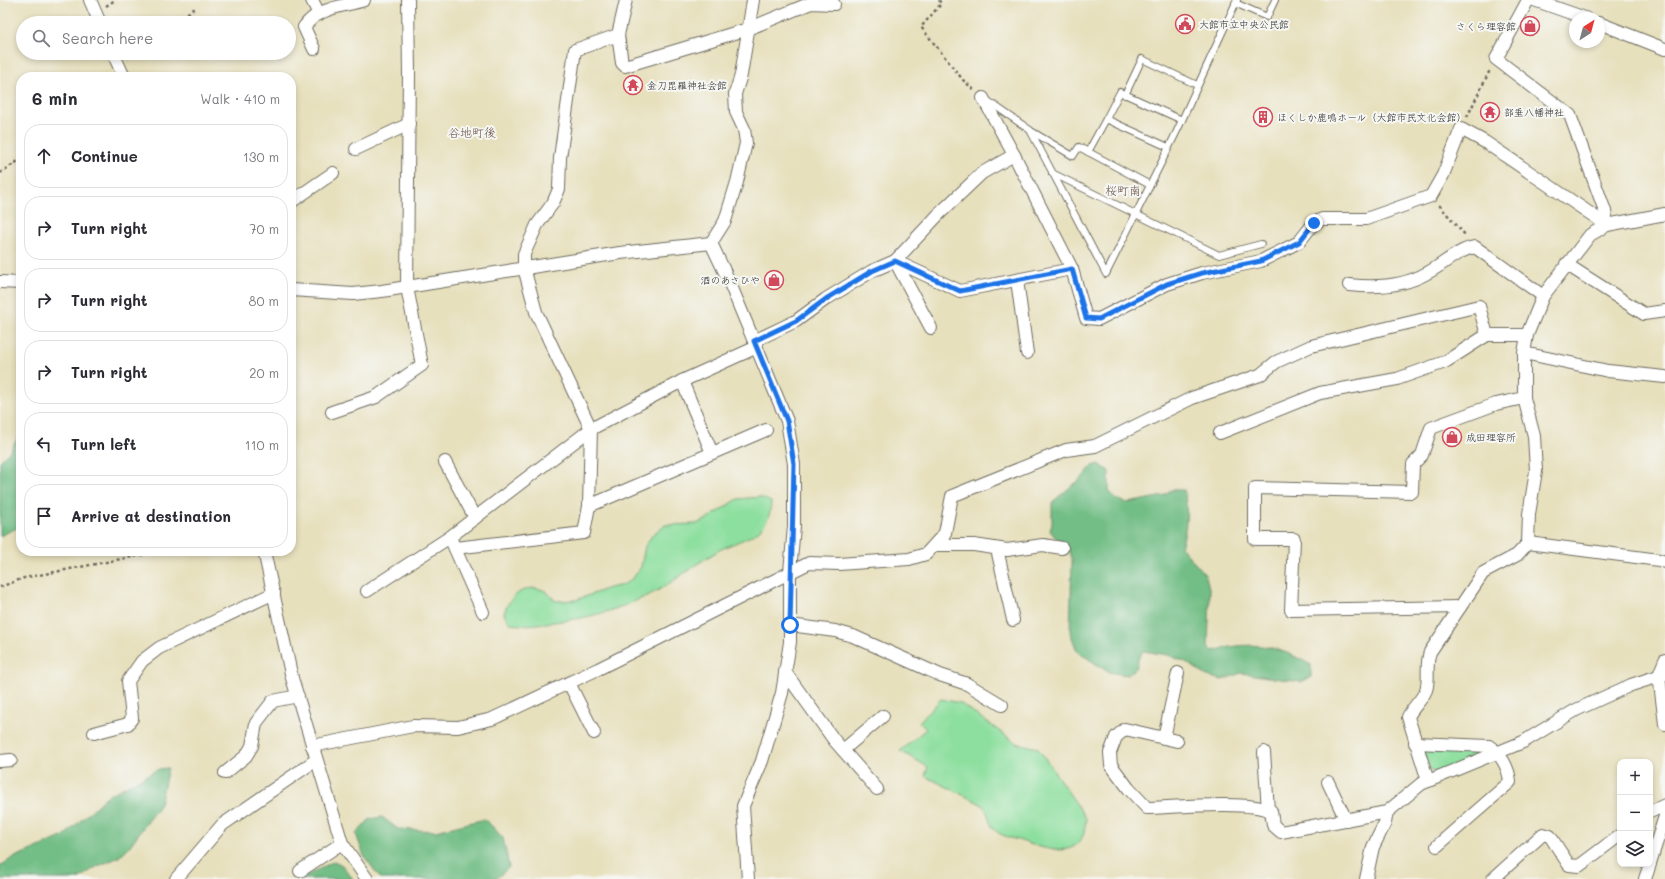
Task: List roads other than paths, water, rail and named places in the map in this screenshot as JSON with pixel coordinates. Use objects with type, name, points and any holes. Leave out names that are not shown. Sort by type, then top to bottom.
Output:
[{"type":"street","points":[[90,0],[97,16]]},
{"type":"street","points":[[312,0],[320,14]]},
{"type":"street","points":[[314,48],[304,27],[307,22],[336,6],[350,5],[364,0]]},
{"type":"street","points":[[332,412],[376,397],[422,365],[407,287],[409,124],[408,0]]},
{"type":"street","points":[[626,0],[618,35],[622,62],[625,66],[748,29],[811,3],[834,4]]},
{"type":"street","points":[[711,243],[725,221],[737,182],[746,143],[744,129],[736,112],[735,94],[741,75],[753,0]]},
{"type":"street","points":[[1528,0],[1496,59],[1570,115],[1605,211],[1607,225]]},
{"type":"street","points":[[1534,0],[1569,12]]},
{"type":"street","points":[[1605,25],[1665,48]]},
{"type":"street","points":[[453,543],[584,533],[589,506],[591,429],[536,312],[524,268],[524,254],[537,225],[553,203],[559,189],[560,158],[576,50],[618,35]]},
{"type":"street","points":[[116,60],[122,72]]},
{"type":"street","points":[[983,98],[1072,269],[1086,318],[1099,319],[1167,284],[1202,273],[1261,261],[1299,242],[1314,223],[1322,219],[1366,219],[1431,196],[1443,176],[1461,129],[1485,142],[1607,225]]},
{"type":"street","points":[[356,149],[409,124]]},
{"type":"street","points":[[367,591],[453,543],[475,518],[591,429],[755,344],[796,321],[826,299],[872,271],[895,261],[939,214],[982,173],[1014,155]]},
{"type":"street","points":[[296,199],[333,173]]},
{"type":"street","points":[[1428,781],[1408,717],[1425,691],[1427,682],[1426,663],[1430,652],[1483,573],[1517,555],[1528,543],[1529,514],[1536,470],[1534,436],[1524,398],[1524,353],[1527,335],[1543,296],[1566,264],[1590,235],[1607,225],[1665,214]]},
{"type":"street","points":[[296,290],[353,294],[407,287],[628,252],[711,243]]},
{"type":"street","points":[[711,243],[787,421],[794,464],[794,526],[790,572],[790,642],[782,693],[762,761],[743,806],[748,879]]},
{"type":"street","points":[[1350,285],[1371,288],[1399,284],[1426,274],[1466,248],[1475,247],[1543,296]]},
{"type":"street","points":[[895,261],[960,291],[1072,269]]},
{"type":"street","points":[[895,261],[931,328]]},
{"type":"street","points":[[1566,264],[1644,314],[1665,310]]},
{"type":"street","points":[[1016,280],[1027,353]]},
{"type":"street","points":[[0,282],[16,283]]},
{"type":"street","points":[[312,746],[413,726],[458,727],[492,719],[569,683],[790,572],[809,564],[839,564],[909,559],[926,554],[945,533],[952,496],[1066,450],[1095,446],[1192,398],[1260,375],[1276,362],[1311,346],[1479,306],[1487,335]]},
{"type":"street","points":[[1220,433],[1320,392],[1397,379],[1445,362],[1487,335],[1527,335]]},
{"type":"street","points":[[1524,353],[1608,371],[1665,377]]},
{"type":"street","points":[[682,381],[712,453]]},
{"type":"street","points":[[1460,607],[1291,610],[1294,539],[1255,538],[1255,488],[1412,492],[1413,464],[1422,456],[1431,428],[1496,404],[1524,398]]},
{"type":"street","points":[[589,506],[766,430]]},
{"type":"street","points":[[445,462],[475,518]]},
{"type":"street","points":[[453,543],[483,612]]},
{"type":"street","points":[[1528,543],[1665,562]]},
{"type":"street","points":[[935,545],[974,545],[1007,550],[1043,545],[1062,548]]},
{"type":"street","points":[[997,549],[1013,620]]},
{"type":"street","points":[[265,556],[298,696],[342,843],[367,879]]},
{"type":"street","points":[[94,733],[128,724],[132,718],[128,681],[142,662],[159,648],[274,593]]},
{"type":"street","points":[[790,625],[835,631],[853,636],[940,675],[967,684],[1002,705]]},
{"type":"street","points":[[1665,660],[1662,674],[1665,724]]},
{"type":"street","points":[[785,672],[843,750],[877,789]]},
{"type":"street","points":[[1164,738],[1178,673]]},
{"type":"street","points":[[1178,741],[1125,729],[1116,737],[1110,753],[1111,765],[1129,789],[1148,808],[1260,806],[1271,811],[1273,826],[1281,832],[1387,812],[1421,784],[1523,742],[1576,710],[1631,685],[1662,674]]},
{"type":"street","points":[[569,683],[594,733]]},
{"type":"street","points":[[225,773],[246,756],[252,746],[256,722],[269,705],[273,701],[298,696]]},
{"type":"street","points":[[843,750],[883,716]]},
{"type":"street","points":[[1415,743],[1490,746],[1499,752],[1510,775],[1510,782],[1437,846]]},
{"type":"street","points":[[1264,752],[1268,810]]},
{"type":"street","points":[[176,879],[222,825],[316,760]]},
{"type":"street","points":[[1328,782],[1346,820]]},
{"type":"street","points":[[1653,811],[1665,805]]},
{"type":"street","points":[[1366,879],[1373,847],[1385,823],[1387,812]]},
{"type":"street","points":[[1653,854],[1665,816]]},
{"type":"street","points":[[1492,879],[1543,834],[1550,836],[1569,865],[1579,866],[1617,837]]},
{"type":"street","points":[[300,871],[342,843]]},
{"type":"street","points":[[1645,879],[1649,867]]},
{"type":"lane","points":[[1030,130],[1106,274],[1182,120],[1196,85],[1236,1],[1267,17],[1276,0]]},
{"type":"lane","points":[[1126,95],[1142,59],[1196,85]]},
{"type":"lane","points":[[1088,152],[1120,92],[1182,120]]},
{"type":"lane","points":[[983,98],[1030,130],[1073,156],[1079,147],[1150,185]]},
{"type":"lane","points":[[1106,119],[1168,148]]},
{"type":"lane","points":[[1052,173],[1219,255],[1260,244]]},
{"type":"place","name":"大館市立中央公民館","points":[[1185,24]]},
{"type":"place","name":"さくら理容館","points":[[1530,26]]},
{"type":"place","name":"金刀毘羅神社会館","points":[[633,85]]},
{"type":"place","name":"部垂八幡神社","points":[[1490,112]]},
{"type":"place","name":"ほくしか鹿鳴ホール（大館市民文化会館）","points":[[1263,117]]},
{"type":"place","name":"酒のあさひや","points":[[774,280]]},
{"type":"place","name":"成田理容所","points":[[1452,437]]},
{"type":"district","name":"谷地町後","points":[[472,133]]},
{"type":"district","name":"桜町南","points":[[1123,191]]}]
